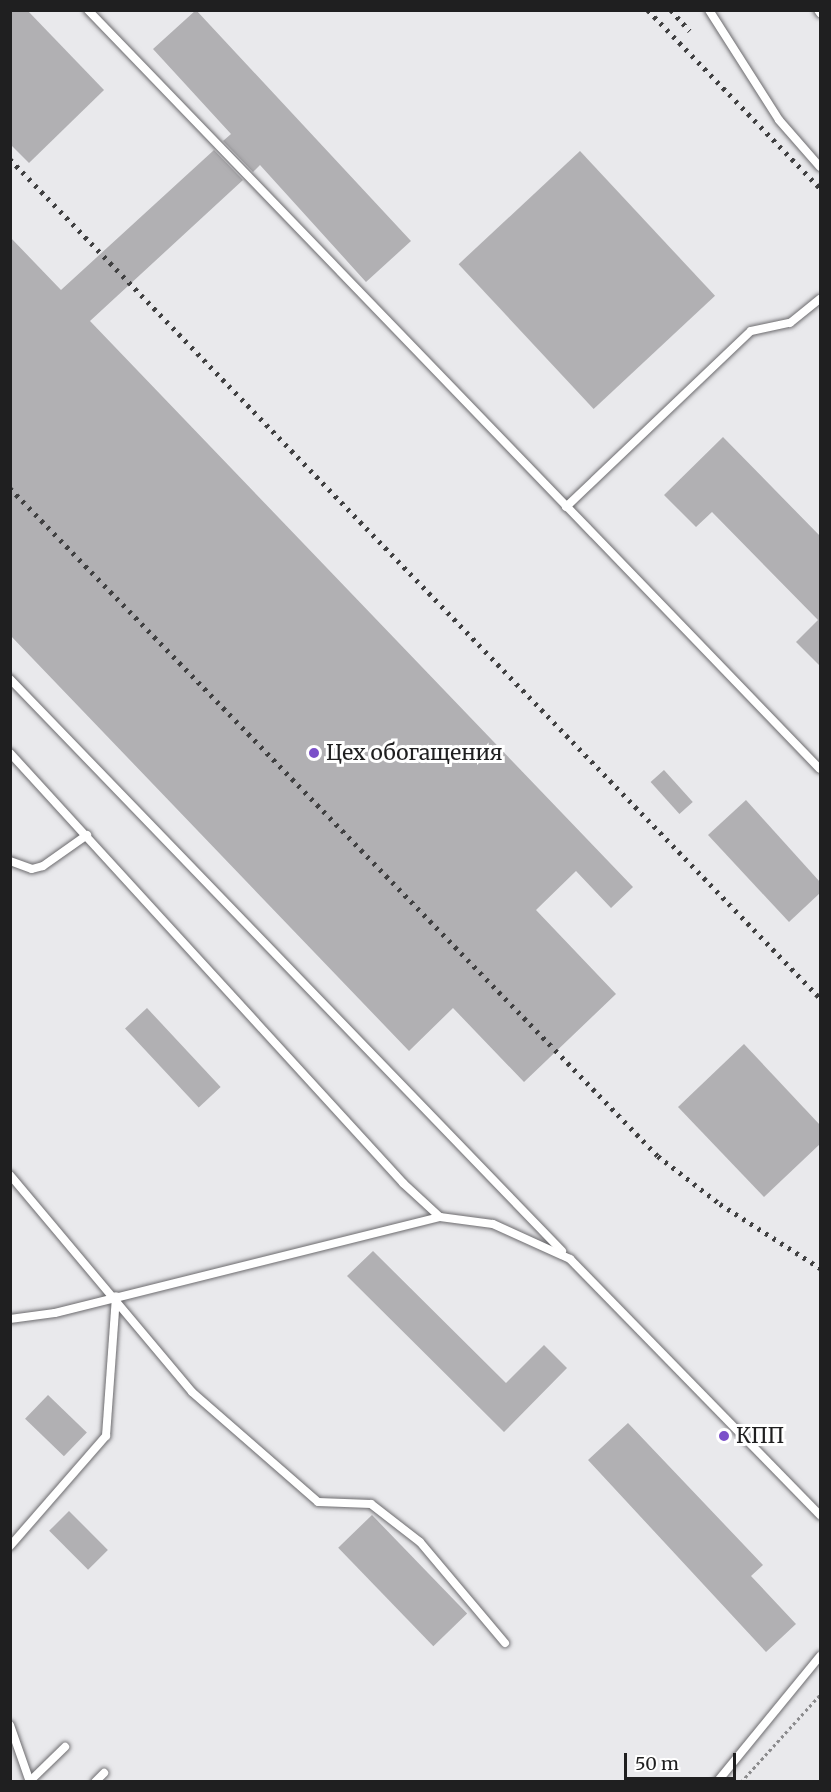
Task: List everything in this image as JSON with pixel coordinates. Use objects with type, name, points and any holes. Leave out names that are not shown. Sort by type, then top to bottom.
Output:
[{"type":"lane","points":[[88,10],[820,770]]},
{"type":"lane","points":[[709,10],[779,120],[820,167]]},
{"type":"lane","points":[[566,507],[751,331],[790,323],[820,300]]},
{"type":"lane","points":[[10,679],[820,1515]]},
{"type":"lane","points":[[10,753],[403,1183],[440,1217]]},
{"type":"lane","points":[[10,861],[32,869],[43,866],[87,835]]},
{"type":"lane","points":[[10,1175],[116,1296],[192,1392],[318,1502],[371,1504],[420,1542],[505,1643]]},
{"type":"lane","points":[[10,1319],[116,1296],[440,1217],[493,1224],[570,1259]]},
{"type":"lane","points":[[10,1546],[106,1436],[116,1296]]},
{"type":"lane","points":[[717,1782],[820,1656]]},
{"type":"lane","points":[[10,1725],[30,1781],[65,1747]]},
{"type":"lane","points":[[95,1782],[104,1773]]},
{"type":"path","points":[[741,1782],[820,1695]]},
{"type":"building","points":[[10,10],[27,10],[104,90],[29,163],[10,144]]},
{"type":"building","points":[[196,10],[411,241],[366,282],[260,165],[253,172],[223,141],[231,134],[153,49]]},
{"type":"building","name":"Цех обогащения","points":[[214,150],[243,180],[90,321],[633,887],[611,908],[576,871],[536,910],[616,994],[524,1082],[453,1008],[409,1051],[10,635],[10,237],[61,290]]},
{"type":"building","points":[[580,151],[715,296],[594,409],[459,264]]},
{"type":"building","points":[[723,437],[820,536],[820,666],[796,642],[818,620],[712,512],[696,527],[664,495]]},
{"type":"building","points":[[664,770],[693,802],[679,814],[651,782]]},
{"type":"building","points":[[746,800],[820,882],[820,893],[789,922],[708,835]]},
{"type":"building","points":[[147,1008],[221,1087],[199,1107],[125,1028]]},
{"type":"building","points":[[744,1044],[820,1125],[820,1144],[764,1197],[678,1107]]},
{"type":"building","points":[[373,1251],[506,1383],[544,1345],[567,1368],[504,1432],[347,1276]]},
{"type":"building","points":[[48,1395],[87,1433],[64,1456],[25,1419]]},
{"type":"building","points":[[628,1423],[763,1565],[751,1576],[796,1624],[766,1652],[588,1460]]},
{"type":"building","points":[[69,1511],[108,1550],[88,1570],[49,1531]]},
{"type":"building","points":[[372,1515],[467,1614],[433,1646],[338,1548]]},
{"type":"railway","points":[[648,10],[820,188]]},
{"type":"railway","points":[[671,10],[690,31]]},
{"type":"railway","points":[[10,159],[820,998]]},
{"type":"railway","points":[[10,488],[658,1156],[720,1204],[820,1268]]},
{"type":"place","name":"Цех обогащения","points":[[314,753]]},
{"type":"place","name":"КПП","points":[[724,1436]]}]
